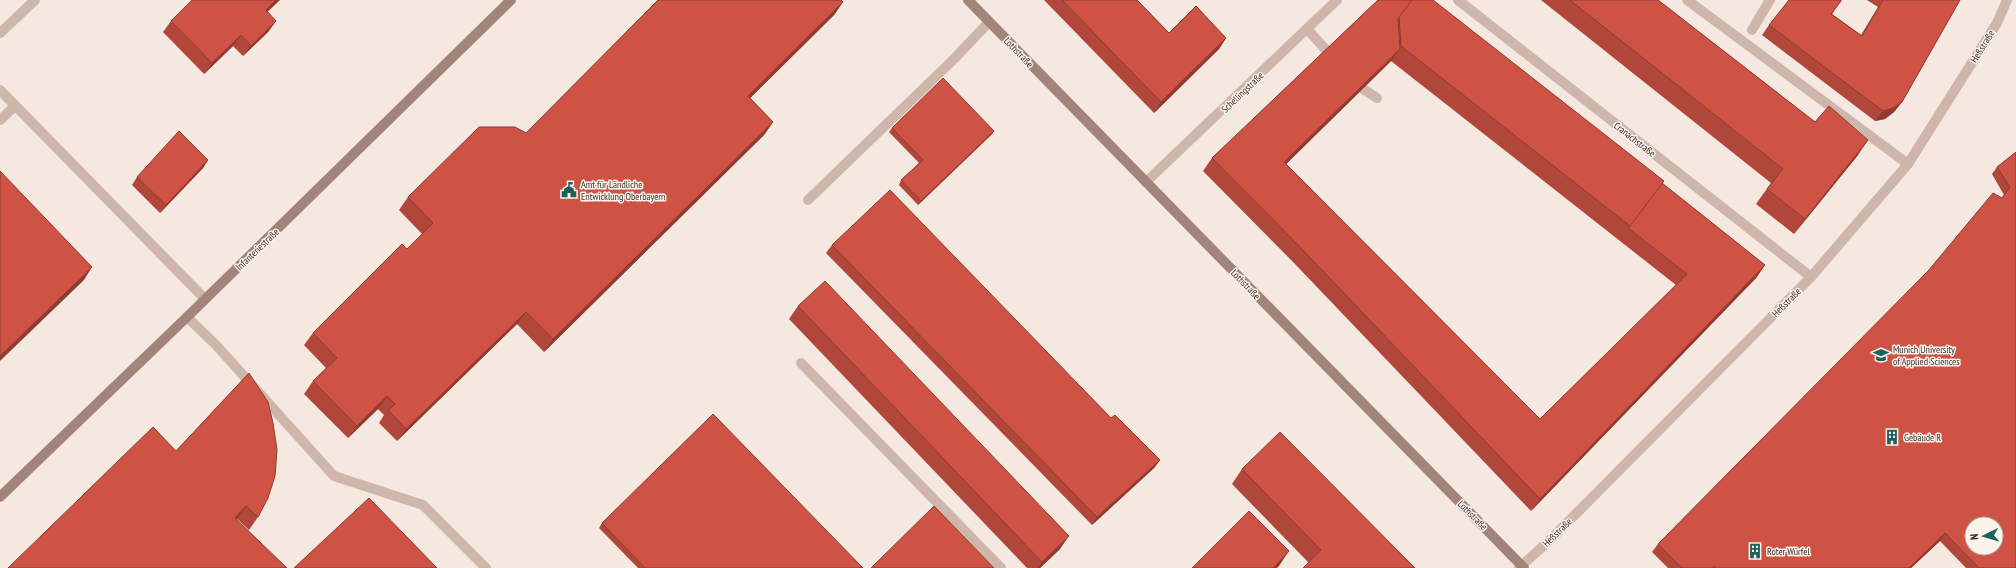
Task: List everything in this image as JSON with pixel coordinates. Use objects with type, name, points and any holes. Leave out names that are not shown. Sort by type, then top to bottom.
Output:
[{"type":"street","points":[[0,33],[34,0]]},
{"type":"street","name":"Infanteriestraße","points":[[0,496],[205,300],[511,0]]},
{"type":"street","name":"Lothstraße","points":[[968,0],[1522,567]]},
{"type":"street","name":"Schellingstraße","points":[[1146,182],[1337,0]]},
{"type":"street","name":"Cranachstraße","points":[[1458,0],[1811,277]]},
{"type":"street","points":[[1687,0],[1908,164]]},
{"type":"street","points":[[1752,30],[1770,0]]},
{"type":"street","name":"Heßstraße","points":[[1522,567],[1811,277],[1908,164],[1997,22],[2007,0]]},
{"type":"street","points":[[808,200],[989,22]]},
{"type":"street","points":[[1307,29],[1328,52]]},
{"type":"street","points":[[1363,89],[1377,98]]},
{"type":"street","points":[[0,90],[205,300]]},
{"type":"street","points":[[0,120],[15,106]]},
{"type":"street","points":[[187,317],[216,345],[334,476],[423,505],[486,568]]},
{"type":"street","points":[[801,363],[1001,568]]},
{"type":"building","points":[[192,0],[276,0],[266,10],[276,21],[251,46],[241,35],[212,63],[171,21]]},
{"type":"building","points":[[658,0],[841,0],[843,2],[748,96],[773,122],[553,339],[526,312],[406,429],[388,410],[395,404],[387,396],[357,426],[313,381],[337,358],[313,333],[402,244],[407,249],[433,223],[408,197],[479,127],[515,127],[526,133]]},
{"type":"building","points":[[1062,0],[1137,0],[1169,33],[1196,6],[1226,38],[1161,102]]},
{"type":"building","points":[[1378,0],[1412,0],[1398,19],[1400,49],[1284,162],[1540,419],[1687,274],[1628,228],[1662,183],[1765,265],[1540,499],[1303,250],[1212,158]]},
{"type":"building","points":[[1412,0],[1433,0],[1664,181],[1630,226],[1401,46],[1399,17]]},
{"type":"building","points":[[1570,0],[1658,0],[1815,122],[1829,106],[1868,140],[1805,219],[1767,189],[1783,169]]},
{"type":"building","points":[[1789,0],[1841,0],[1831,14],[1862,36],[1883,0],[1960,0],[1902,102],[1893,108],[1883,111],[1769,25]]},
{"type":"building","points":[[943,78],[994,131],[921,201],[901,180],[923,160],[892,128]]},
{"type":"building","points":[[179,131],[208,160],[166,205],[137,177]]},
{"type":"building","name":"Gebäude R","points":[[2016,152],[2016,568],[1979,568],[1967,556],[2004,556],[2004,516],[1964,516],[1964,553],[1945,533],[1909,568],[1716,568],[1714,566],[1712,568],[1682,568],[1658,544],[1928,271],[1993,193],[2002,198],[2010,187],[1997,167]]},
{"type":"building","points":[[0,171],[92,267],[0,356]]},
{"type":"building","points":[[890,190],[1111,418],[1115,415],[1160,460],[1097,517],[832,245]]},
{"type":"building","points":[[825,281],[1069,536],[1042,562],[798,306]]},
{"type":"building","points":[[249,373],[268,402],[277,450],[275,476],[268,498],[258,517],[246,506],[235,518],[287,568],[8,568],[153,427],[176,451]]},
{"type":"building","points":[[713,414],[863,568],[645,568],[602,523]]},
{"type":"building","points":[[1280,432],[1415,568],[1303,568],[1321,550],[1242,469]]},
{"type":"building","points":[[369,498],[437,568],[294,568]]},
{"type":"building","points":[[934,506],[994,568],[871,568]]},
{"type":"building","points":[[1249,511],[1289,551],[1274,568],[1192,568]]},
{"type":"place","name":"Amt für Ländliche Entwicklung Oberbayern","points":[[569,190]]},
{"type":"place","name":"Munich University of Applied Sciences","points":[[1881,355]]},
{"type":"place","name":"Gebäude R","points":[[1892,437]]},
{"type":"place","name":"Roter Würfel","points":[[1755,551]]}]
